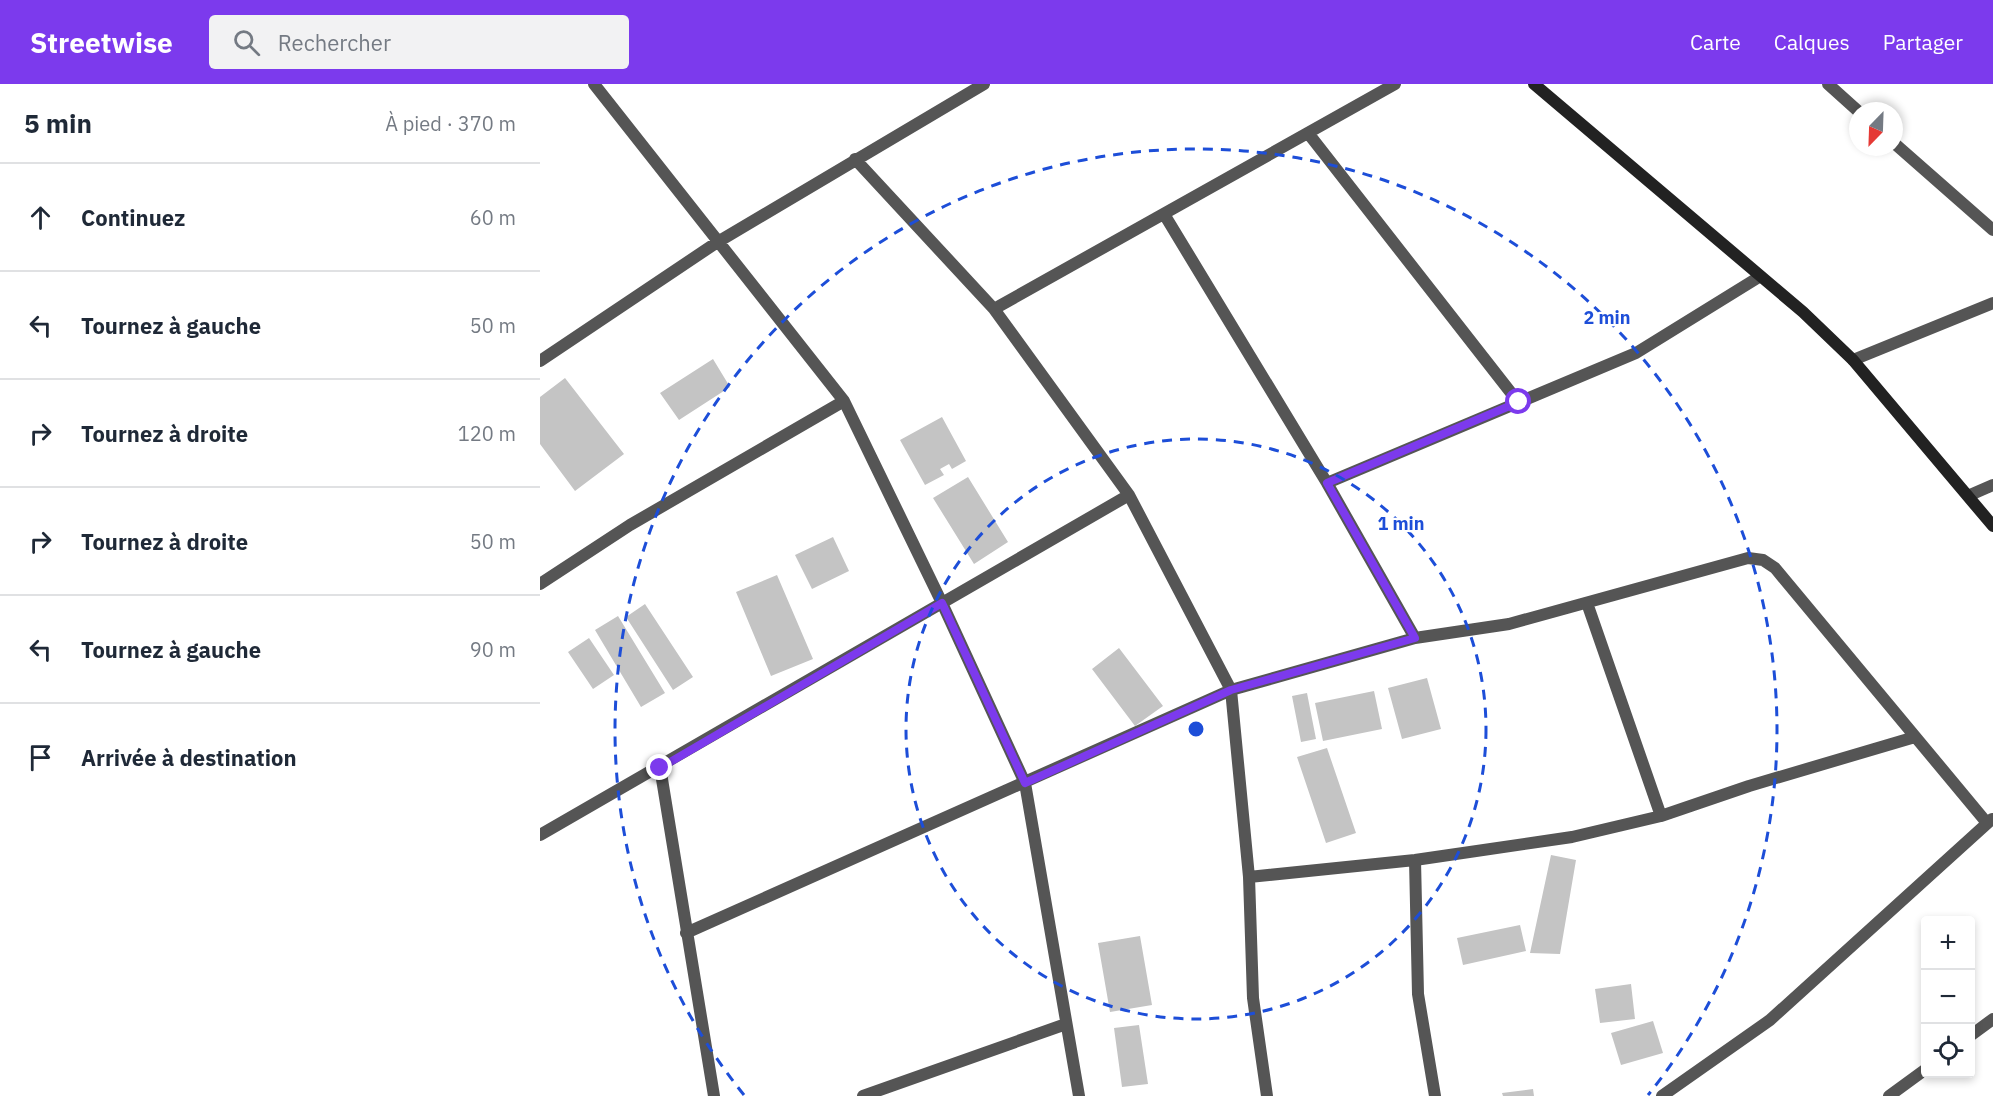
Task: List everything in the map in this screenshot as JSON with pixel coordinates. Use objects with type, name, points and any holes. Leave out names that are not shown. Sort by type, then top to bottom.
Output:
[{"type":"street","points":[[594,84],[716,243],[844,401],[942,603],[1025,783],[1079,1096]]},
{"type":"street","points":[[540,361],[716,243],[984,84]]},
{"type":"street","points":[[994,309],[1395,84]]},
{"type":"street","points":[[1534,84],[1759,278],[1803,312],[1853,360],[1970,495],[1993,526]]},
{"type":"street","points":[[1828,84],[1849,103]]},
{"type":"street","points":[[1308,133],[1519,402]]},
{"type":"street","points":[[1903,151],[1993,230]]},
{"type":"street","points":[[855,159],[994,309],[1129,495],[1231,690],[1249,878],[1253,998],[1267,1096]]},
{"type":"street","points":[[1164,214],[1327,483],[1415,638]]},
{"type":"street","points":[[1327,483],[1636,353],[1759,278]]},
{"type":"street","points":[[1853,360],[1993,303]]},
{"type":"street","points":[[540,584],[630,525],[844,401]]},
{"type":"street","points":[[1970,495],[1993,485]]},
{"type":"street","points":[[540,835],[660,768],[1129,495]]},
{"type":"street","points":[[686,933],[1231,690],[1415,638],[1509,624],[1748,558],[1763,560],[1775,568],[1915,737],[1990,821],[1770,1020],[1662,1096]]},
{"type":"street","points":[[1587,603],[1661,816]]},
{"type":"street","points":[[1249,878],[1415,860],[1572,837],[1661,816],[1749,786],[1915,737]]},
{"type":"street","points":[[660,768],[714,1096]]},
{"type":"street","points":[[1415,860],[1418,994],[1436,1096]]},
{"type":"street","points":[[1975,1033],[1993,1019]]},
{"type":"street","points":[[864,1096],[888,1092],[1066,1023]]},
{"type":"street","points":[[1889,1096],[1921,1073]]},
{"type":"building","points":[[713,359],[730,387],[679,420],[660,393]]},
{"type":"building","points":[[565,378],[624,454],[575,491],[540,444],[540,397]]},
{"type":"building","points":[[942,417],[966,461],[952,469],[949,464],[940,469],[944,475],[925,485],[900,440]]},
{"type":"building","points":[[968,477],[1008,542],[974,564],[933,498]]},
{"type":"building","points":[[833,537],[849,571],[812,589],[795,555]]},
{"type":"building","points":[[777,575],[813,659],[771,676],[736,592]]},
{"type":"building","points":[[645,604],[693,677],[673,690],[626,617]]},
{"type":"building","points":[[618,616],[665,693],[641,707],[595,630]]},
{"type":"building","points":[[589,638],[614,675],[593,689],[568,652]]},
{"type":"building","points":[[1119,648],[1163,706],[1135,726],[1092,669]]},
{"type":"building","points":[[1427,678],[1441,729],[1402,739],[1388,688]]},
{"type":"building","points":[[1374,691],[1382,729],[1323,741],[1315,703]]},
{"type":"building","points":[[1307,693],[1316,739],[1301,742],[1292,696]]},
{"type":"building","points":[[1327,748],[1356,833],[1326,843],[1297,757]]},
{"type":"building","points":[[1551,855],[1576,860],[1560,954],[1530,953]]},
{"type":"building","points":[[1520,925],[1526,951],[1463,965],[1457,938]]},
{"type":"building","points":[[1140,936],[1152,1005],[1110,1012],[1098,943]]},
{"type":"building","points":[[1631,984],[1635,1019],[1600,1023],[1595,989]]},
{"type":"building","points":[[1653,1021],[1663,1053],[1621,1065],[1611,1033]]},
{"type":"building","points":[[1139,1025],[1148,1084],[1122,1087],[1114,1028]]},
{"type":"building","points":[[1533,1089],[1534,1096],[1503,1096],[1502,1093]]},
{"type":"route","points":[[660,768],[942,603],[1025,783],[1231,690],[1415,638],[1327,483],[1519,402]]}]
